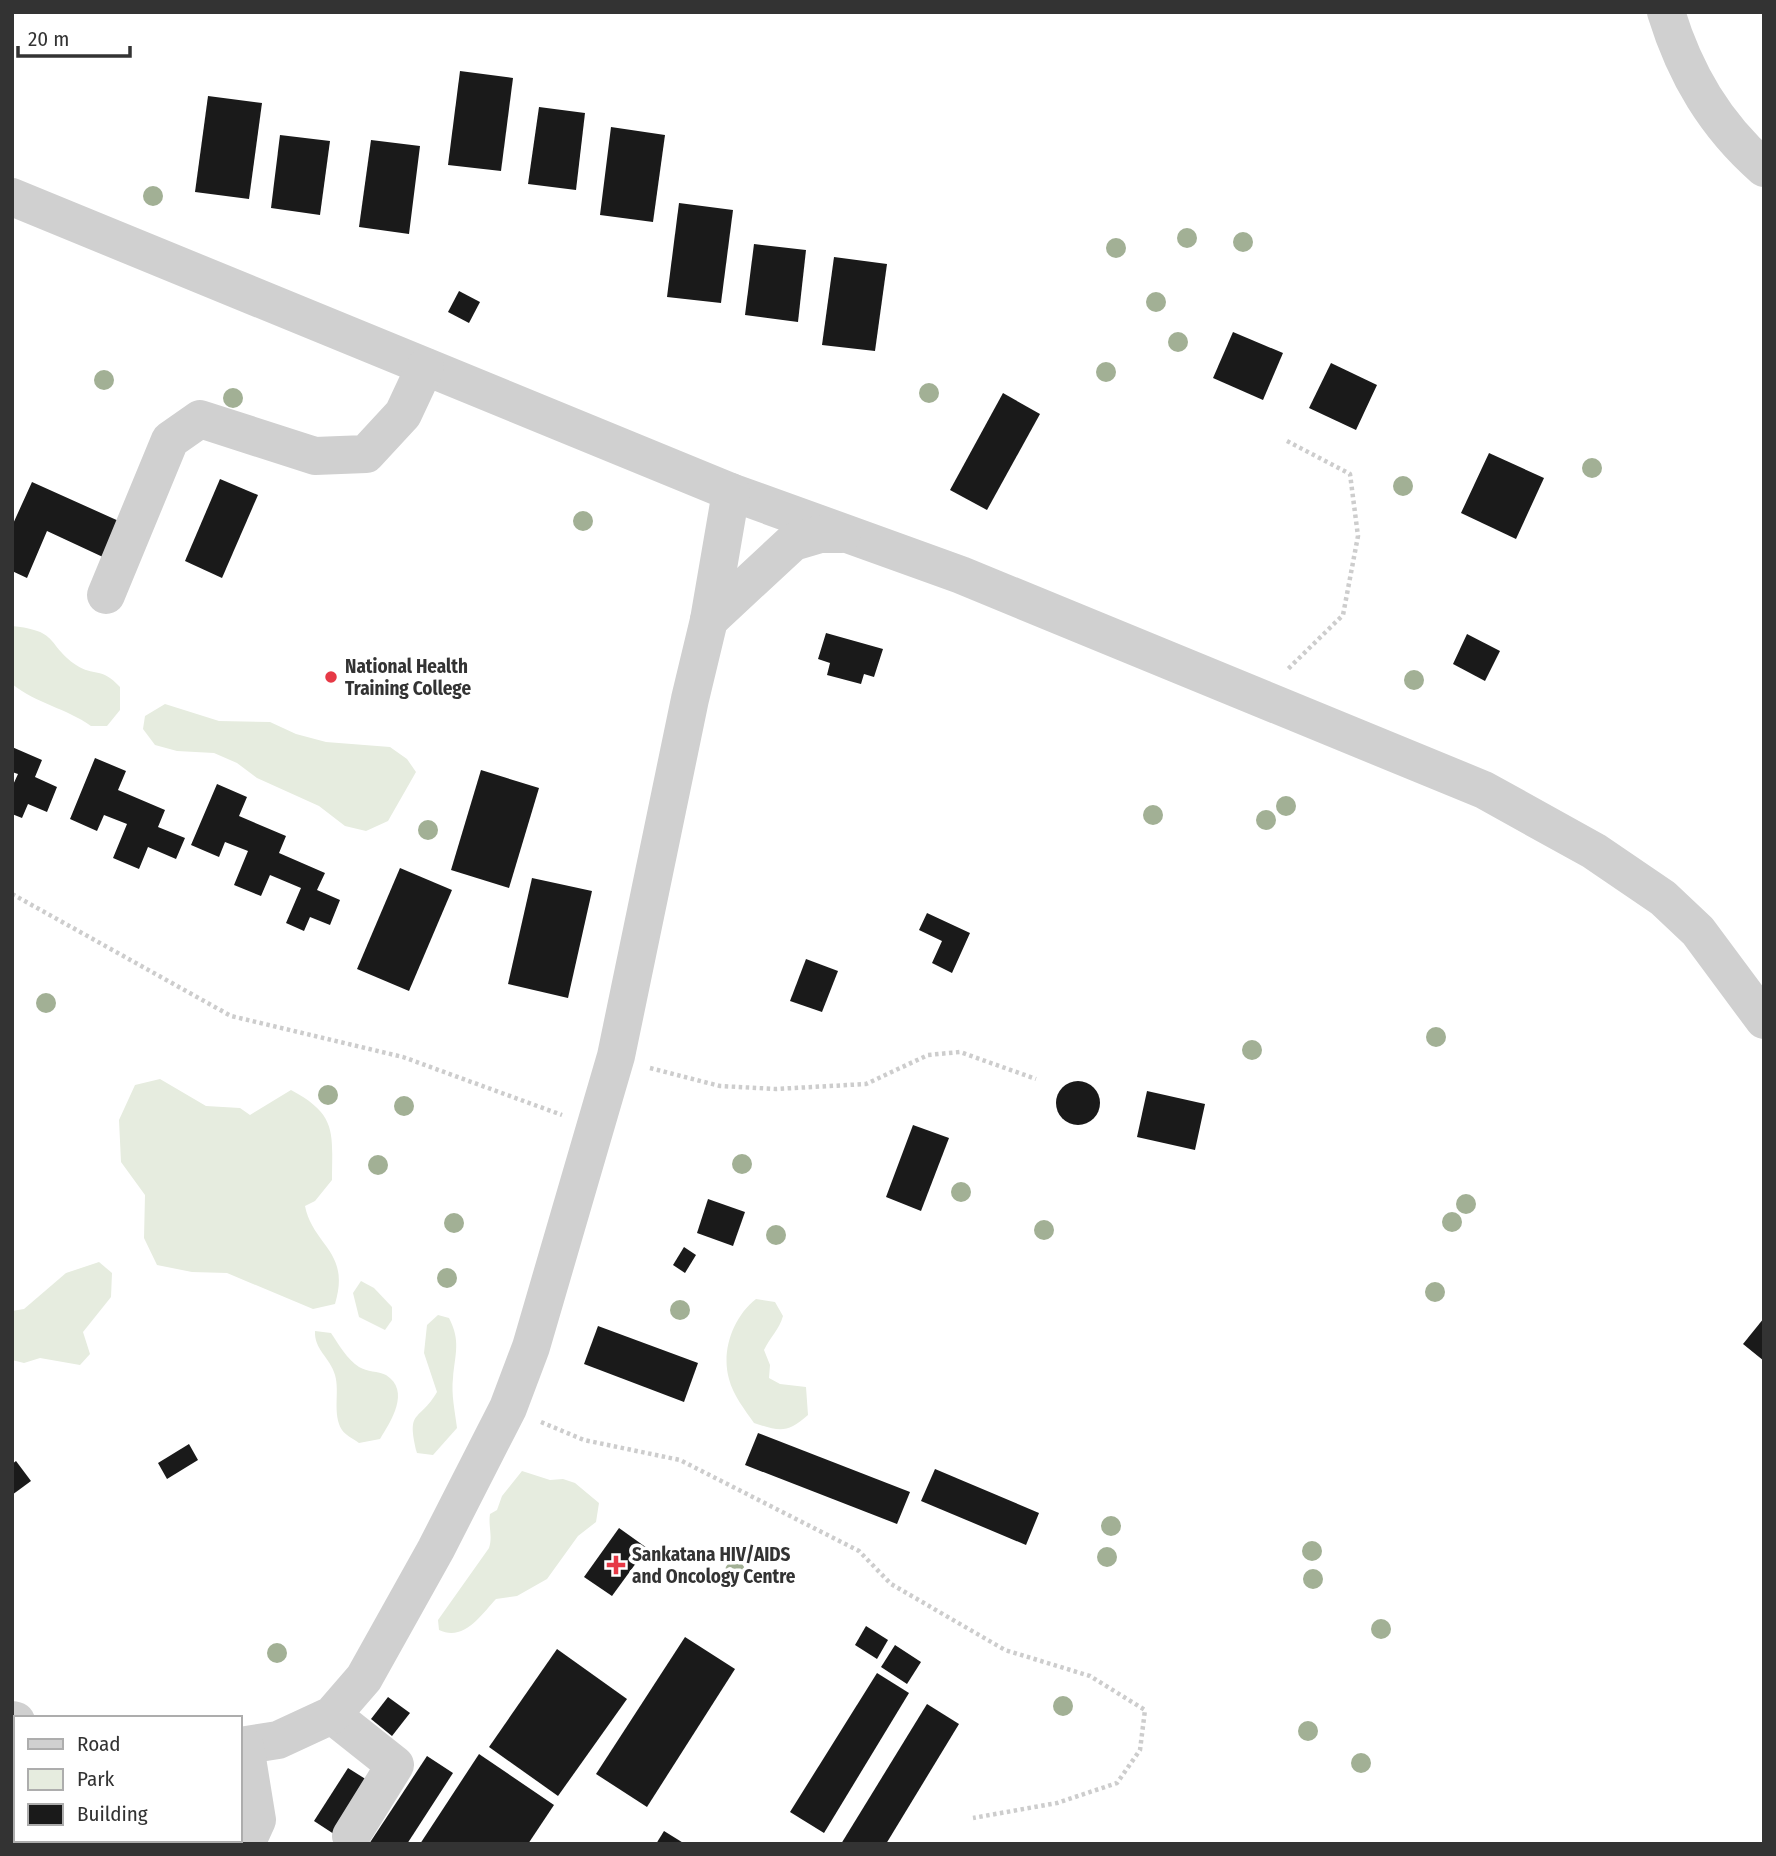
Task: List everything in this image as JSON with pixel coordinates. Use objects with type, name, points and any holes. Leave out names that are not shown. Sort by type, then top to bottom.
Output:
[{"type":"street","points":[[1666,12],[1676,47],[1703,101],[1740,147],[1764,168]]},
{"type":"street","points":[[12,197],[731,492],[961,575],[1484,790],[1594,850],[1663,898],[1698,931],[1764,1020]]},
{"type":"street","points":[[106,594],[170,440],[200,419],[315,456],[366,454],[403,414],[425,367]]},
{"type":"street","points":[[246,1844],[257,1820],[242,1746],[278,1740],[332,1715],[364,1678],[436,1549],[508,1408],[531,1347],[616,1056],[690,699],[709,620],[731,492]]},
{"type":"street","points":[[709,620],[793,542],[820,534],[847,534]]},
{"type":"street","points":[[332,1715],[395,1765],[351,1836]]},
{"type":"path","points":[[1272,705],[1288,669],[1343,615],[1358,536],[1350,474],[1287,441]]},
{"type":"path","points":[[12,894],[231,1016],[403,1057],[595,1128]]},
{"type":"path","points":[[616,1056],[653,1069],[720,1086],[776,1089],[866,1084],[928,1055],[960,1052],[1037,1079]]},
{"type":"path","points":[[508,1408],[584,1440],[680,1460],[859,1551],[891,1584],[1006,1650],[1090,1676],[1145,1710],[1140,1750],[1117,1783],[1057,1802],[973,1818]]},
{"type":"green space","points":[[12,626],[38,631],[76,665],[108,676],[120,687],[120,710],[107,726],[91,726],[12,684]]},
{"type":"green space","points":[[165,704],[219,721],[270,722],[296,734],[326,742],[390,747],[407,759],[416,772],[388,821],[366,831],[345,826],[319,806],[257,778],[237,763],[214,753],[177,751],[155,745],[143,729],[145,716]]},
{"type":"green space","points":[[160,1079],[206,1106],[240,1108],[250,1115],[291,1090],[306,1099],[325,1117],[331,1137],[332,1180],[315,1201],[305,1206],[315,1231],[335,1260],[339,1286],[335,1304],[313,1309],[227,1273],[192,1272],[157,1265],[144,1238],[145,1195],[121,1162],[119,1120],[135,1085]]},
{"type":"green space","points":[[99,1262],[112,1273],[111,1297],[83,1332],[90,1354],[80,1365],[40,1358],[24,1363],[12,1360],[12,1311],[24,1309],[66,1273]]},
{"type":"green space","points":[[361,1281],[374,1288],[392,1307],[392,1320],[385,1330],[359,1317],[353,1293]]},
{"type":"green space","points":[[756,1299],[775,1302],[783,1316],[764,1350],[770,1365],[769,1378],[780,1384],[806,1387],[808,1415],[788,1428],[777,1429],[754,1423],[736,1397],[729,1379],[727,1357],[731,1335],[741,1315]]},
{"type":"green space","points":[[438,1315],[449,1318],[455,1334],[453,1390],[457,1428],[433,1455],[417,1453],[413,1429],[416,1417],[437,1392],[424,1353],[427,1325]]},
{"type":"green space","points":[[315,1331],[331,1333],[355,1364],[362,1369],[386,1375],[393,1382],[398,1398],[393,1415],[380,1439],[359,1443],[342,1430],[337,1417],[335,1375],[317,1343]]},
{"type":"green space","points":[[522,1471],[550,1480],[563,1479],[575,1483],[599,1503],[596,1522],[578,1536],[547,1579],[517,1596],[496,1599],[464,1630],[448,1633],[439,1630],[438,1620],[489,1548],[490,1514],[497,1510],[502,1496]]},
{"type":"building","points":[[460,71],[513,78],[501,171],[448,165]]},
{"type":"building","points":[[208,96],[262,103],[249,199],[195,192]]},
{"type":"building","points":[[539,107],[585,113],[576,190],[528,184]]},
{"type":"building","points":[[611,127],[665,135],[653,222],[600,215]]},
{"type":"building","points":[[280,135],[330,141],[320,215],[271,208]]},
{"type":"building","points":[[371,140],[420,146],[409,234],[359,227]]},
{"type":"building","points":[[679,203],[733,210],[721,303],[667,297]]},
{"type":"building","points":[[754,244],[806,250],[798,322],[745,315]]},
{"type":"building","points":[[834,257],[887,264],[875,351],[822,345]]},
{"type":"building","points":[[459,291],[480,302],[469,323],[448,312]]},
{"type":"building","points":[[1233,332],[1283,353],[1263,400],[1213,378]]},
{"type":"building","points":[[1331,363],[1377,385],[1356,430],[1309,408]]},
{"type":"building","points":[[1003,393],[1040,414],[987,510],[950,490]]},
{"type":"building","points":[[1489,453],[1544,478],[1516,539],[1461,513]]},
{"type":"building","points":[[220,479],[258,495],[222,578],[185,561]]},
{"type":"building","points":[[32,482],[121,522],[105,558],[47,531],[27,578],[12,571],[12,526]]},
{"type":"building","points":[[826,633],[883,649],[874,677],[864,674],[861,684],[827,675],[830,663],[818,659]]},
{"type":"building","points":[[1467,634],[1500,651],[1485,681],[1453,664]]},
{"type":"building","points":[[12,747],[42,760],[35,777],[57,787],[47,812],[28,804],[22,818],[12,814],[12,787],[18,774],[12,772]]},
{"type":"building","points":[[95,758],[126,771],[118,790],[165,810],[158,827],[185,838],[176,859],[148,847],[139,869],[113,858],[127,824],[104,815],[97,831],[70,819]]},
{"type":"building","points":[[481,770],[539,788],[509,888],[451,870]]},
{"type":"building","points":[[217,784],[247,797],[239,816],[286,836],[279,853],[325,873],[317,890],[340,900],[330,925],[310,917],[304,931],[286,923],[301,888],[270,875],[261,896],[234,885],[248,851],[225,842],[219,857],[191,845]]},
{"type":"building","points":[[400,868],[452,890],[409,991],[357,969]]},
{"type":"building","points":[[532,878],[592,891],[568,998],[508,984]]},
{"type":"building","points":[[927,913],[970,933],[952,973],[932,963],[942,941],[919,930]]},
{"type":"building","points":[[806,959],[838,971],[822,1012],[790,1001]]},
{"type":"building","points":[[1078,1081],[1093,1088],[1100,1103],[1093,1118],[1078,1125],[1063,1118],[1056,1103],[1063,1088]]},
{"type":"building","points":[[1147,1091],[1205,1104],[1195,1150],[1137,1137]]},
{"type":"building","points":[[913,1125],[949,1138],[921,1211],[886,1197]]},
{"type":"building","points":[[708,1199],[745,1212],[733,1246],[697,1233]]},
{"type":"building","points":[[684,1247],[696,1255],[685,1273],[673,1265]]},
{"type":"building","points":[[1764,1318],[1764,1361],[1743,1344]]},
{"type":"building","points":[[598,1326],[698,1363],[684,1402],[584,1364]]},
{"type":"building","points":[[758,1433],[910,1492],[897,1524],[745,1465]]},
{"type":"building","points":[[189,1444],[198,1460],[167,1479],[158,1463]]},
{"type":"building","points":[[16,1461],[31,1481],[12,1495],[12,1464]]},
{"type":"building","points":[[935,1469],[1039,1513],[1026,1545],[921,1501]]},
{"type":"building","points":[[619,1528],[647,1548],[612,1596],[584,1577]]},
{"type":"building","points":[[866,1626],[888,1640],[877,1659],[855,1645]]},
{"type":"building","points":[[685,1637],[735,1669],[647,1807],[596,1774]]},
{"type":"building","points":[[895,1645],[921,1662],[907,1684],[881,1667]]},
{"type":"building","points":[[557,1649],[627,1699],[558,1796],[489,1747]]},
{"type":"building","points":[[877,1673],[909,1693],[824,1833],[790,1812]]},
{"type":"building","points":[[388,1697],[410,1713],[392,1736],[371,1719]]},
{"type":"building","points":[[927,1704],[959,1724],[886,1844],[841,1844]]},
{"type":"building","points":[[479,1754],[554,1805],[528,1844],[420,1844]]},
{"type":"building","points":[[427,1756],[453,1773],[407,1844],[369,1844]]},
{"type":"building","points":[[348,1768],[375,1785],[340,1838],[314,1821]]},
{"type":"building","points":[[664,1831],[685,1844],[656,1844]]},
{"type":"place","name":"National Health Training College","points":[[331,677]]},
{"type":"place","name":"Sankatana HIV/AIDS and Oncology Centre","points":[[616,1565]]}]
